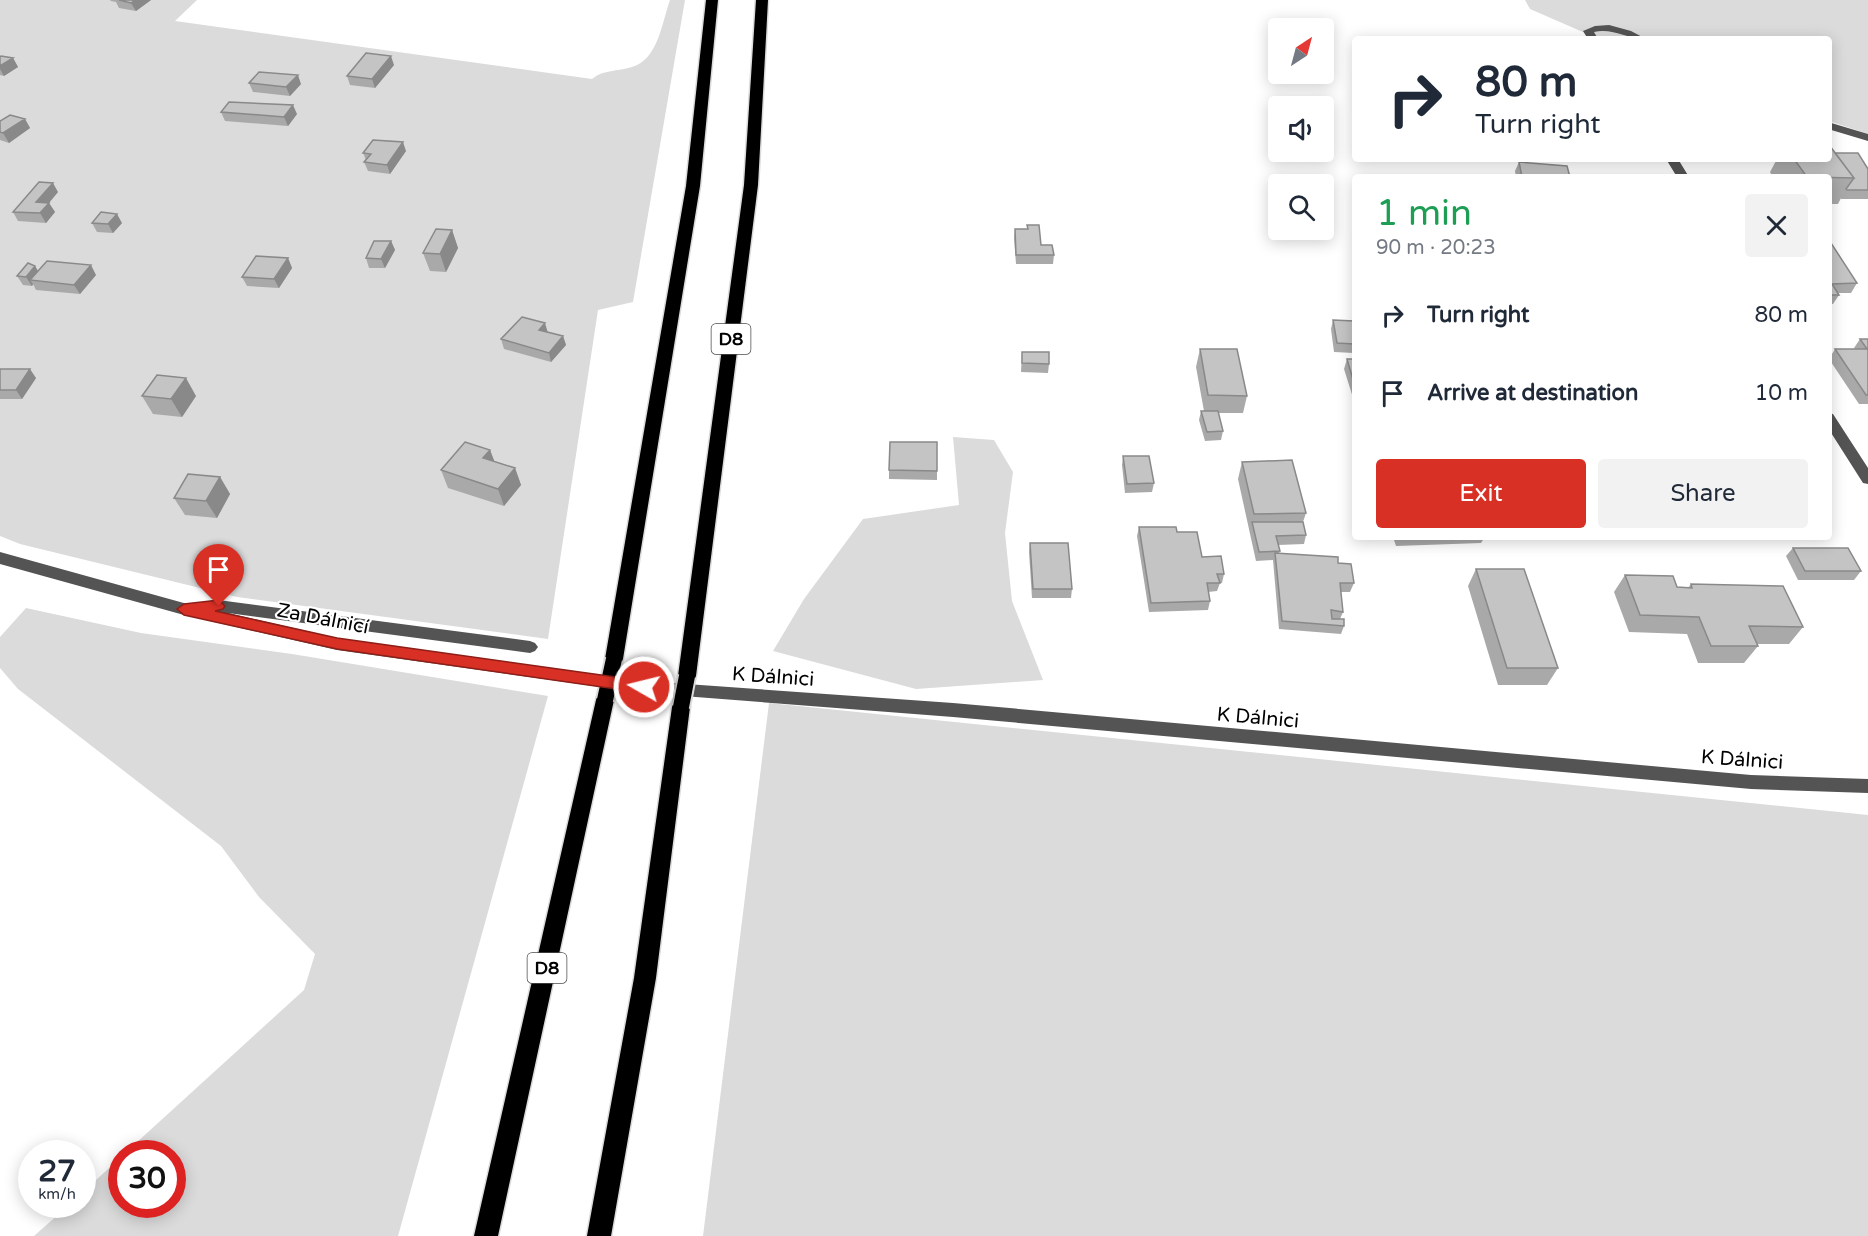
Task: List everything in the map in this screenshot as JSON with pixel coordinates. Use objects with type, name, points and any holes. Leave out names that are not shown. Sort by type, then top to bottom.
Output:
[{"type":"highway","name":"D8","points":[[486,1236],[614,659],[693,186],[712,0]]},
{"type":"highway","name":"D8","points":[[599,1236],[645,978],[687,676],[751,185],[762,0]]},
{"type":"street","points":[[1591,35],[1598,27],[1617,28],[1634,36]]},
{"type":"street","points":[[1832,126],[1868,138]]},
{"type":"street","points":[[1832,423],[1868,478]]},
{"type":"street","name":"Za Dálnicí","points":[[0,558],[184,609],[337,644],[644,687]]},
{"type":"street","points":[[184,609],[219,606],[530,647]]},
{"type":"street","name":"K Dálnici","points":[[644,687],[953,710],[1751,782],[1868,786]]},
{"type":"shaded area","points":[[0,0],[197,0],[175,21],[592,79],[601,74],[626,69],[641,63],[648,57],[658,39],[670,0],[685,0],[633,302],[598,310],[548,639],[237,597],[20,544],[0,536]]},
{"type":"shaded area","points":[[1525,0],[1868,0],[1868,134],[1832,122],[1832,36],[1592,36],[1530,9]]},
{"type":"shaded area","points":[[953,437],[994,440],[1013,472],[1005,533],[1012,601],[1043,680],[916,689],[773,651],[804,599],[863,519],[959,505]]},
{"type":"shaded area","points":[[26,608],[141,633],[292,654],[548,696],[398,1236],[34,1236],[54,1218],[96,1218],[96,1180],[108,1169],[108,1218],[186,1218],[186,1140],[139,1140],[304,990],[315,954],[259,897],[221,846],[18,689],[0,668],[0,637]]},
{"type":"shaded area","points":[[769,703],[1868,815],[1868,1236],[703,1236]]},
{"type":"building","points":[[119,0],[135,0],[131,3]]},
{"type":"building","points":[[366,53],[391,56],[372,79],[347,76]]},
{"type":"building","points":[[1,56],[13,58],[0,66]]},
{"type":"building","points":[[259,72],[298,75],[286,87],[249,83]]},
{"type":"building","points":[[229,102],[293,105],[284,117],[221,112]]},
{"type":"building","points":[[10,115],[25,119],[3,133],[0,132],[0,121]]},
{"type":"building","points":[[373,140],[403,142],[387,165],[364,162],[371,154],[363,153]]},
{"type":"building","points":[[1832,149],[1854,178],[1832,178],[1832,174],[1805,174],[1796,162],[1832,162]]},
{"type":"building","points":[[1835,153],[1858,153],[1868,169],[1868,190],[1846,189],[1854,178]]},
{"type":"building","points":[[1519,162],[1567,166],[1569,174],[1521,174]]},
{"type":"building","points":[[39,182],[53,183],[36,202],[49,203],[40,213],[13,212]]},
{"type":"building","points":[[101,212],[117,214],[108,224],[92,223]]},
{"type":"building","points":[[1027,225],[1039,225],[1041,245],[1052,245],[1054,255],[1016,255],[1015,229],[1028,229]]},
{"type":"building","points":[[436,229],[452,230],[440,254],[423,253]]},
{"type":"building","points":[[374,241],[391,241],[381,259],[366,258]]},
{"type":"building","points":[[1832,245],[1857,283],[1832,284]]},
{"type":"building","points":[[256,256],[288,258],[274,279],[242,277]]},
{"type":"building","points":[[47,261],[91,265],[74,285],[30,280]]},
{"type":"building","points":[[28,263],[35,266],[26,277],[17,276]]},
{"type":"building","points":[[1832,284],[1839,295],[1832,295]]},
{"type":"building","points":[[522,317],[545,323],[539,330],[563,336],[549,353],[501,339]]},
{"type":"building","points":[[1333,320],[1352,321],[1352,344],[1337,343]]},
{"type":"building","points":[[1860,339],[1868,339],[1868,395],[1835,349],[1867,349]]},
{"type":"building","points":[[1200,349],[1237,349],[1247,396],[1208,395]]},
{"type":"building","points":[[1022,352],[1049,352],[1049,364],[1022,363]]},
{"type":"building","points":[[1347,359],[1352,359],[1352,376]]},
{"type":"building","points":[[0,369],[30,369],[16,390],[0,390]]},
{"type":"building","points":[[157,375],[186,378],[171,399],[142,396]]},
{"type":"building","points":[[1201,411],[1218,411],[1223,431],[1207,432]]},
{"type":"building","points":[[465,442],[490,450],[483,458],[515,468],[498,489],[441,470]]},
{"type":"building","points":[[890,442],[937,442],[937,471],[889,470]]},
{"type":"building","points":[[1123,456],[1149,456],[1154,483],[1127,484]]},
{"type":"building","points":[[1292,460],[1306,513],[1254,514],[1242,462]]},
{"type":"building","points":[[188,474],[220,477],[206,501],[174,498]]},
{"type":"building","points":[[1252,522],[1303,522],[1306,535],[1276,536],[1280,551],[1259,552]]},
{"type":"building","points":[[1139,527],[1176,527],[1177,532],[1197,532],[1202,557],[1221,556],[1224,574],[1217,574],[1220,583],[1207,583],[1210,601],[1151,603]]},
{"type":"building","points":[[1030,543],[1068,543],[1072,589],[1033,589]]},
{"type":"building","points":[[1793,548],[1848,548],[1861,571],[1805,571]]},
{"type":"building","points":[[1275,553],[1338,557],[1338,563],[1351,564],[1354,583],[1340,583],[1343,612],[1331,610],[1332,619],[1344,619],[1344,626],[1282,621]]},
{"type":"building","points":[[1476,569],[1524,569],[1558,668],[1507,668]]},
{"type":"building","points":[[1625,575],[1673,576],[1677,587],[1692,588],[1691,584],[1783,586],[1803,627],[1749,626],[1758,646],[1711,646],[1699,617],[1640,615]]},
{"type":"route","points":[[219,606],[184,609],[337,644],[644,687]]}]
